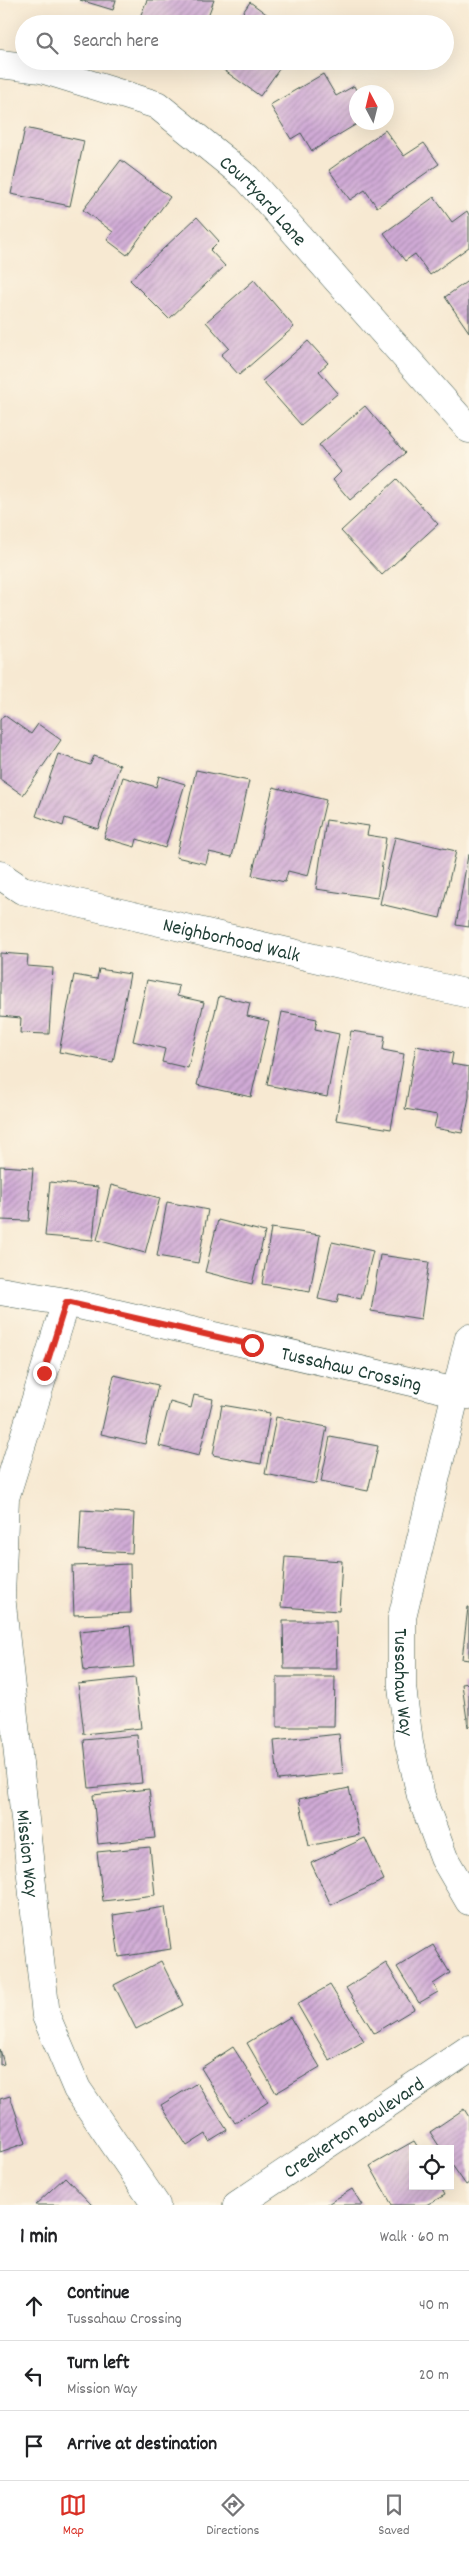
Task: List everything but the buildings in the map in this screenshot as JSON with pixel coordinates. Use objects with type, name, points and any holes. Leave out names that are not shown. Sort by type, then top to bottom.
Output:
[{"type":"street","name":"Courtyard Lane","points":[[0,64],[15,66]]},
{"type":"street","name":"Courtyard Lane","points":[[44,70],[157,105],[247,178],[469,429]]},
{"type":"street","name":"Neighborhood Walk","points":[[7,886],[469,994]]},
{"type":"street","name":"Tussahaw Crossing","points":[[0,1291],[66,1302],[463,1394]]},
{"type":"street","name":"Mission Way","points":[[66,1302],[6,1498],[2,1595],[46,2016],[77,2089],[156,2205]]},
{"type":"street","name":"Tussahaw Way","points":[[469,1338],[463,1394],[402,1618],[402,1687],[409,1743],[421,1796],[444,1858],[469,1901]]},
{"type":"street","name":"Creekerton Boulevard","points":[[237,2205],[469,2049]]},
{"type":"route","points":[[44,1373],[66,1302],[252,1345]]}]
